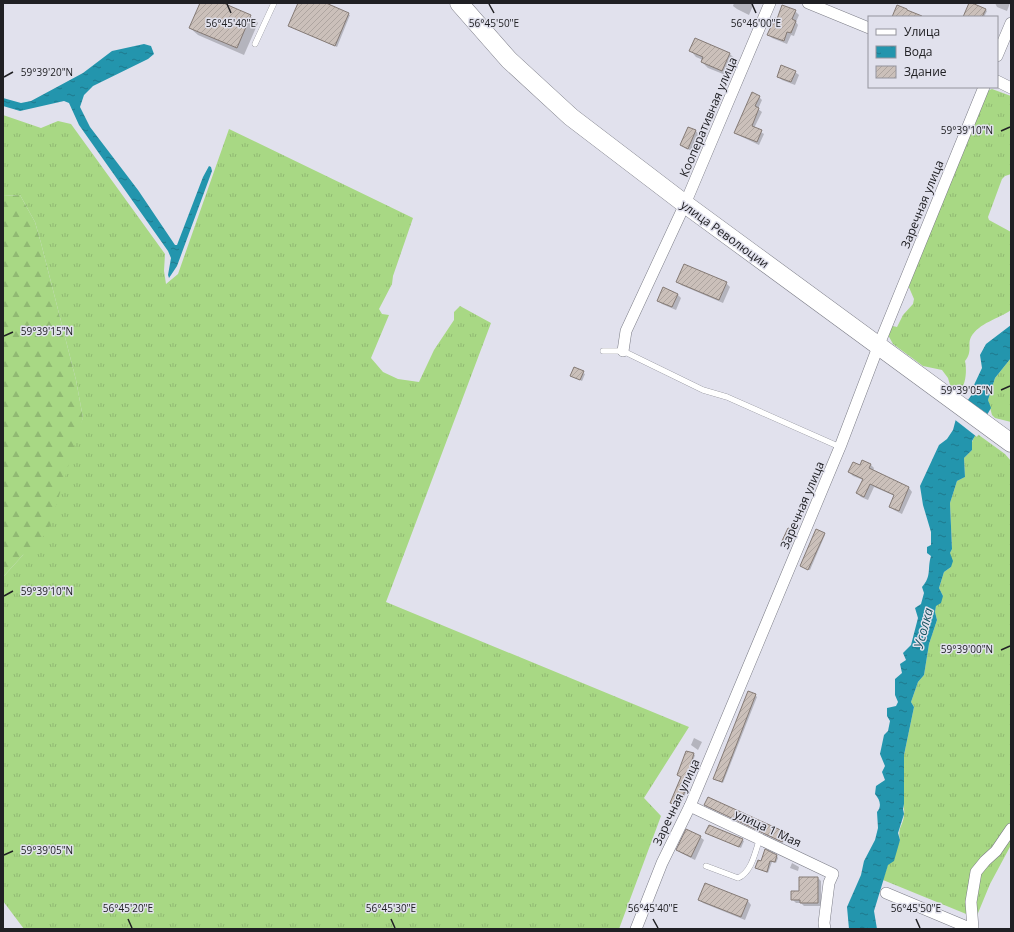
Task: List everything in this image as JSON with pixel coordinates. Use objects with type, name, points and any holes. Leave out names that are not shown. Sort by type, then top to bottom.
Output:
[{"type":"main road","name":"улица Революции","points":[[459,3],[509,60],[571,116],[685,204],[878,347],[1011,443]]},
{"type":"street","name":"Кооперативная улица","points":[[623,351],[626,331],[685,204],[770,3]]},
{"type":"street","points":[[808,3],[868,28]]},
{"type":"street","points":[[998,54],[1011,23]]},
{"type":"street","points":[[998,82],[1011,88]]},
{"type":"street","name":"Заречная улица","points":[[636,929],[662,863],[690,806],[840,447],[878,347],[984,88]]},
{"type":"street","name":"улица 1 Мая","points":[[690,806],[833,874],[829,883],[824,923],[825,929]]},
{"type":"street","points":[[886,893],[973,929],[971,902],[976,872],[996,851],[1011,829]]},
{"type":"lane","points":[[255,44],[274,3]]},
{"type":"lane","points":[[603,351],[623,351],[703,390],[727,397],[840,447]]},
{"type":"lane","points":[[706,866],[738,878],[744,876],[750,866],[760,838]]},
{"type":"green space","points":[[992,89],[1011,96],[1011,174],[1002,179],[988,217],[989,220],[1011,232],[1011,310],[974,332],[970,340],[969,354],[965,361],[965,381],[960,391],[950,385],[948,378],[942,370],[923,366],[893,344],[887,333],[892,326],[897,327],[903,315],[913,304],[914,299],[908,285],[987,91]]},
{"type":"green space","points":[[3,115],[41,128],[58,121],[71,124],[165,254],[164,271],[166,284],[178,274],[229,129],[413,218],[393,276],[392,284],[379,309],[382,314],[389,315],[371,358],[383,372],[398,379],[419,382],[434,350],[454,320],[454,312],[460,306],[491,323],[386,602],[689,727],[644,798],[661,816],[619,929],[24,929],[3,901],[3,577],[23,555],[83,418],[76,380],[35,222],[20,195],[3,196]]},
{"type":"green space","points":[[20,195],[35,222],[41,243],[76,380],[83,418],[48,532],[23,555],[3,577],[3,196]]},
{"type":"green space","points":[[1011,358],[1011,422],[995,418],[992,415],[988,400],[995,378]]},
{"type":"green space","points":[[976,433],[1005,454],[1011,461],[1011,845],[990,884],[976,918],[883,880],[888,864],[900,840],[899,832],[904,818],[904,755],[914,707],[911,702],[918,682],[924,675],[929,644],[937,620],[935,612],[936,605],[943,596],[939,588],[944,572],[951,567],[950,553],[952,549],[950,503],[957,481],[965,477],[964,458],[972,450],[972,442]]},
{"type":"water","points":[[144,44],[151,46],[154,54],[148,59],[93,86],[84,95],[80,107],[90,127],[138,190],[175,245],[177,245],[203,177],[209,166],[211,167],[212,171],[177,266],[169,278],[168,275],[171,258],[168,251],[79,125],[69,103],[64,101],[20,111],[3,106],[3,98],[21,103],[31,101],[83,73],[112,51]]},
{"type":"water","name":"Усолка","points":[[1011,325],[1011,358],[995,378],[988,400],[991,408],[972,441],[972,450],[964,458],[965,477],[957,481],[950,503],[952,549],[950,553],[953,561],[951,567],[944,572],[939,588],[943,596],[941,603],[936,606],[935,612],[937,620],[929,644],[924,675],[918,682],[911,702],[914,707],[904,755],[904,814],[898,833],[900,840],[894,861],[888,865],[874,911],[877,929],[849,929],[847,907],[861,875],[864,861],[875,840],[878,828],[877,812],[880,808],[880,803],[875,794],[876,786],[885,780],[882,772],[885,766],[880,754],[884,735],[888,731],[890,721],[887,716],[887,708],[896,706],[898,702],[895,695],[895,679],[902,673],[900,664],[906,660],[903,653],[911,645],[918,618],[915,608],[921,604],[924,593],[922,587],[928,576],[931,556],[927,553],[927,547],[931,545],[931,532],[923,505],[920,486],[939,445],[947,439],[953,430],[957,415],[973,393],[974,385],[982,368],[980,355],[986,344]]},
{"type":"pier","points":[[966,399],[989,415],[977,437],[954,419],[955,414]]},
{"type":"building","points":[[200,3],[223,3],[251,15],[237,48],[189,28]]},
{"type":"building","points":[[298,3],[326,3],[349,13],[335,46],[288,26]]},
{"type":"building","points":[[969,3],[986,9],[982,16],[963,16]]},
{"type":"building","points":[[782,5],[796,10],[792,19],[796,21],[791,33],[787,32],[784,41],[767,35],[775,18],[777,19]]},
{"type":"building","points":[[897,5],[922,16],[892,16]]},
{"type":"building","points":[[695,38],[730,53],[722,71],[701,62],[703,57],[689,51]]},
{"type":"building","points":[[781,65],[796,71],[791,82],[777,77]]},
{"type":"building","points":[[752,92],[760,96],[755,106],[759,108],[752,126],[762,130],[757,142],[734,133]]},
{"type":"building","points":[[688,127],[696,130],[688,149],[680,145]]},
{"type":"building","points":[[684,264],[727,282],[719,300],[676,282]]},
{"type":"building","points":[[663,287],[678,294],[672,307],[657,301]]},
{"type":"building","points":[[574,367],[584,371],[580,380],[570,376]]},
{"type":"building","points":[[862,460],[871,464],[869,468],[909,487],[899,511],[889,507],[894,495],[870,484],[864,497],[856,493],[863,479],[848,472],[853,462],[860,465]]},
{"type":"building","points":[[788,528],[795,531],[789,546],[781,543]]},
{"type":"building","points":[[816,529],[825,533],[808,570],[800,566]]},
{"type":"building","points":[[748,691],[756,694],[722,782],[713,779]]},
{"type":"building","points":[[686,751],[694,753],[690,767],[694,768],[679,806],[670,803],[681,777],[677,775]]},
{"type":"building","points":[[708,797],[785,832],[782,842],[704,805]]},
{"type":"building","points":[[709,825],[743,839],[739,847],[705,833]]},
{"type":"building","points":[[686,829],[701,836],[691,857],[676,850]]},
{"type":"building","points":[[765,849],[777,855],[775,862],[770,861],[767,872],[755,868],[758,860],[761,861]]},
{"type":"building","points":[[799,877],[818,877],[818,903],[800,903],[800,900],[791,900],[791,891],[799,891]]},
{"type":"building","points":[[705,883],[748,900],[741,917],[698,900]]}]
